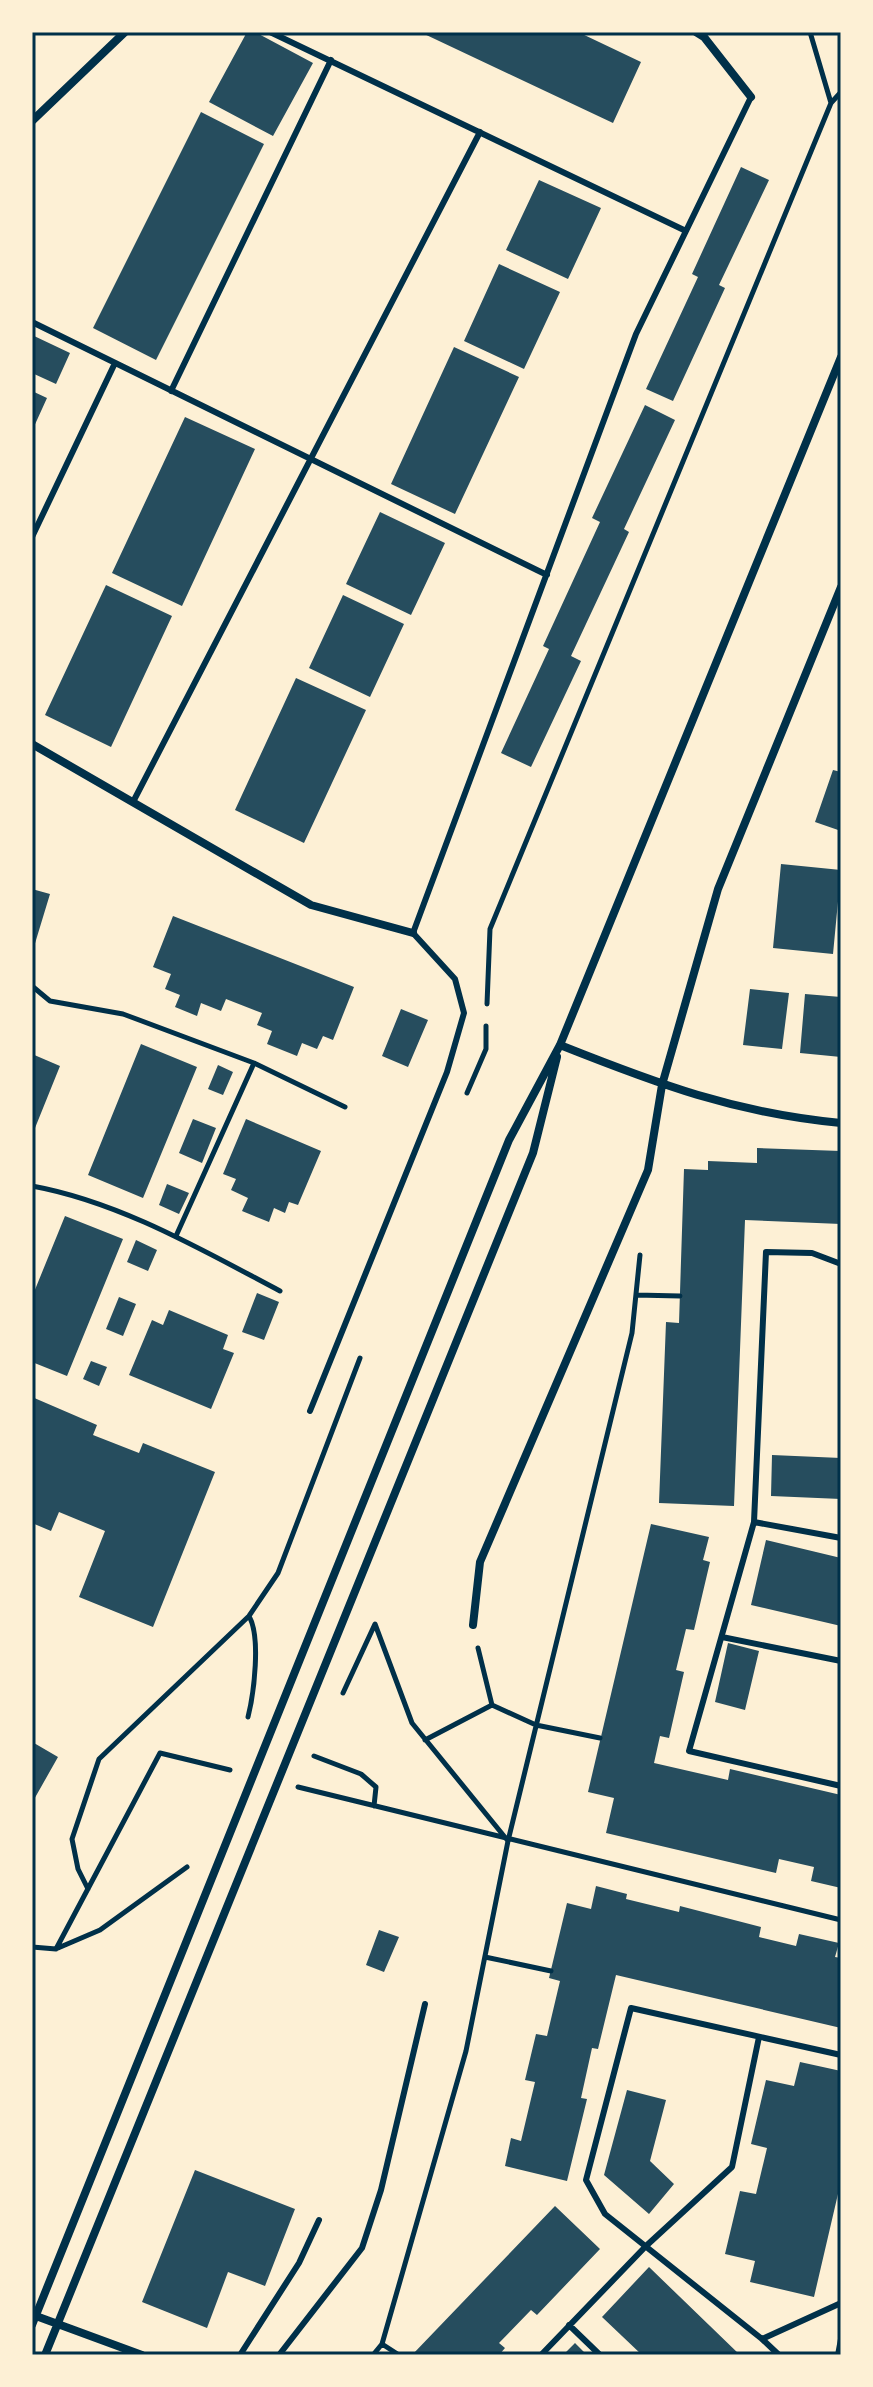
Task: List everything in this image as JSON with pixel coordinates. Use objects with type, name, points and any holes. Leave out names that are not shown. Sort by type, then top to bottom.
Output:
[{"type":"street","points":[[32,121],[125,32]]},
{"type":"street","points":[[696,32],[704,37],[751,97]]},
{"type":"street","points":[[32,2325],[509,1140],[560,1045],[841,357]]},
{"type":"street","points":[[473,1625],[480,1562],[648,1170],[662,1085],[718,889],[841,587]]},
{"type":"street","points":[[32,744],[311,905],[413,933]]},
{"type":"street","points":[[560,1045],[706,1100],[792,1118],[841,1123]]},
{"type":"street","points":[[45,2355],[533,1153],[560,1045]]},
{"type":"street","points":[[36,2316],[142,2355]]},
{"type":"lane","points":[[270,32],[686,231]]},
{"type":"lane","points":[[171,391],[331,60]]},
{"type":"lane","points":[[310,1411],[435,1101],[464,1013],[455,979],[413,933],[636,334],[751,97]]},
{"type":"lane","points":[[133,802],[480,132]]},
{"type":"lane","points":[[32,322],[547,575]]},
{"type":"lane","points":[[32,537],[115,363]]},
{"type":"lane","points":[[841,1264],[812,1253],[766,1252],[754,1522],[689,1751],[841,1786]]},
{"type":"lane","points":[[754,1522],[841,1538]]},
{"type":"lane","points":[[722,1637],[841,1661]]},
{"type":"lane","points":[[279,2355],[362,2248],[381,2190],[425,2004]]},
{"type":"lane","points":[[779,2355],[605,2214],[586,2180],[631,2008],[841,2055]]},
{"type":"lane","points":[[541,2355],[646,2246],[732,2167],[759,2037]]},
{"type":"lane","points":[[240,2355],[299,2263],[319,2220]]},
{"type":"lane","points":[[762,2339],[841,2303]]},
{"type":"lane","points":[[569,2325],[600,2355]]},
{"type":"lane","points":[[838,2355],[841,2339]]},
{"type":"path","points":[[810,32],[831,103]]},
{"type":"path","points":[[32,986],[50,1001],[123,1014],[254,1063],[345,1107]]},
{"type":"path","points":[[176,1236],[254,1063]]},
{"type":"path","points":[[32,1186],[57,1190],[176,1236],[280,1291]]},
{"type":"path","points":[[373,2355],[382,2344],[466,2051],[508,1841],[632,1333],[640,1248]]},
{"type":"path","points":[[636,1295],[680,1296]]},
{"type":"path","points":[[245,1730],[253,1686],[255,1627],[249,1616]]},
{"type":"path","points":[[338,1705],[375,1624],[412,1723],[508,1841]]},
{"type":"path","points":[[473,1625],[492,1705]]},
{"type":"path","points":[[492,1705],[536,1725],[600,1738]]},
{"type":"path","points":[[425,1740],[492,1705]]},
{"type":"path","points":[[319,1745],[313,1758],[361,1774],[376,1787],[374,1806]]},
{"type":"path","points":[[56,1949],[160,1753],[177,1757]]},
{"type":"path","points":[[225,1783],[236,1758]]},
{"type":"path","points":[[360,1802],[508,1841],[841,1920]]},
{"type":"path","points":[[32,1947],[56,1949],[100,1930],[186,1869],[192,1857]]},
{"type":"path","points":[[485,1957],[551,1971]]},
{"type":"path","points":[[382,2344],[399,2355]]},
{"type":"building","points":[[247,32],[255,32],[313,63],[273,136],[209,102]]},
{"type":"building","points":[[420,32],[578,32],[641,62],[613,123]]},
{"type":"building","points":[[201,112],[264,144],[156,360],[93,328]]},
{"type":"building","points":[[741,167],[769,180],[719,285],[725,288],[673,401],[646,389],[698,277],[692,274]]},
{"type":"building","points":[[539,180],[601,208],[568,279],[506,250]]},
{"type":"building","points":[[499,264],[560,292],[524,369],[464,341]]},
{"type":"building","points":[[32,335],[70,353],[56,384],[32,373]]},
{"type":"building","points":[[454,347],[519,377],[455,514],[391,484]]},
{"type":"building","points":[[32,391],[47,398],[32,431]]},
{"type":"building","points":[[645,405],[675,420],[624,529],[629,532],[571,656],[581,661],[531,767],[501,753],[549,649],[543,646],[600,522],[592,518]]},
{"type":"building","points":[[185,417],[255,449],[182,606],[112,573]]},
{"type":"building","points":[[380,512],[445,543],[411,615],[346,584]]},
{"type":"building","points":[[106,585],[172,616],[111,747],[45,715]]},
{"type":"building","points":[[343,595],[404,624],[370,697],[309,668]]},
{"type":"building","points":[[296,678],[366,710],[304,843],[235,810]]},
{"type":"building","points":[[833,770],[841,772],[841,831],[815,822]]},
{"type":"building","points":[[781,864],[841,870],[833,954],[773,948]]},
{"type":"building","points":[[32,889],[50,894],[33,950],[32,950]]},
{"type":"building","points":[[173,916],[354,987],[333,1040],[323,1036],[317,1049],[302,1043],[297,1056],[267,1044],[272,1031],[257,1025],[262,1013],[226,999],[221,1011],[201,1003],[197,1016],[175,1007],[180,995],[165,989],[171,974],[153,967]]},
{"type":"building","points":[[750,989],[789,993],[782,1049],[743,1045]]},
{"type":"building","points":[[805,994],[841,997],[841,1057],[800,1053]]},
{"type":"building","points":[[401,1009],[428,1020],[408,1067],[382,1056]]},
{"type":"building","points":[[141,1044],[197,1067],[143,1198],[88,1175]]},
{"type":"building","points":[[32,1054],[60,1066],[35,1128],[32,1127]]},
{"type":"building","points":[[218,1065],[233,1072],[223,1095],[208,1089]]},
{"type":"building","points":[[193,1119],[216,1128],[202,1163],[179,1153]]},
{"type":"building","points":[[246,1119],[321,1151],[298,1205],[289,1202],[285,1213],[274,1208],[269,1222],[242,1211],[248,1198],[231,1190],[236,1179],[223,1174]]},
{"type":"building","points":[[757,1148],[841,1151],[841,1224],[745,1220],[734,1506],[659,1503],[666,1322],[679,1323],[684,1169],[708,1170],[708,1161],[757,1163]]},
{"type":"building","points":[[167,1184],[189,1193],[179,1214],[159,1205]]},
{"type":"building","points":[[65,1216],[123,1239],[67,1376],[32,1362],[32,1297]]},
{"type":"building","points":[[136,1240],[157,1250],[148,1271],[127,1262]]},
{"type":"building","points":[[257,1293],[279,1302],[264,1340],[242,1332]]},
{"type":"building","points":[[119,1297],[136,1304],[123,1336],[106,1329]]},
{"type":"building","points":[[169,1310],[228,1335],[223,1349],[234,1353],[211,1409],[129,1375],[152,1320],[163,1325]]},
{"type":"building","points":[[91,1361],[107,1367],[99,1386],[83,1379]]},
{"type":"building","points":[[32,1397],[97,1425],[93,1435],[139,1453],[143,1443],[215,1472],[153,1627],[79,1597],[105,1531],[59,1512],[51,1531],[32,1523]]},
{"type":"building","points":[[772,1455],[841,1458],[841,1499],[771,1496]]},
{"type":"building","points":[[651,1524],[709,1537],[703,1560],[710,1562],[694,1630],[686,1629],[676,1670],[684,1672],[669,1738],[660,1736],[654,1763],[728,1780],[730,1769],[841,1795],[841,1888],[811,1881],[814,1867],[779,1859],[776,1873],[606,1833],[614,1798],[588,1792]]},
{"type":"building","points":[[766,1540],[841,1558],[841,1626],[751,1605]]},
{"type":"building","points":[[728,1643],[759,1651],[745,1710],[715,1702]]},
{"type":"building","points":[[34,1743],[58,1757],[32,1803],[32,1746]]},
{"type":"building","points":[[596,1886],[627,1894],[626,1899],[679,1912],[680,1906],[761,1927],[759,1937],[796,1946],[799,1934],[839,1943],[835,1957],[841,1958],[841,2028],[616,1975],[598,2049],[592,2048],[581,2098],[587,2099],[567,2181],[505,2166],[511,2138],[521,2141],[535,2082],[525,2080],[536,2034],[547,2036],[560,1981],[549,1978],[567,1903],[591,1909]]},
{"type":"building","points":[[379,1930],[399,1937],[384,1972],[366,1965]]},
{"type":"building","points":[[800,2062],[841,2071],[841,2181],[814,2297],[750,2282],[755,2261],[725,2254],[740,2191],[756,2194],[767,2148],[751,2144],[766,2080],[794,2086]]},
{"type":"building","points":[[627,2090],[666,2100],[650,2161],[674,2184],[649,2214],[604,2175]]},
{"type":"building","points":[[195,2170],[295,2209],[265,2286],[228,2272],[207,2328],[142,2302]]},
{"type":"building","points":[[555,2206],[600,2249],[537,2315],[531,2310],[499,2343],[505,2348],[499,2355],[412,2355]]},
{"type":"building","points":[[649,2267],[740,2355],[642,2355],[602,2317]]},
{"type":"building","points":[[575,2343],[587,2355],[563,2355]]}]
